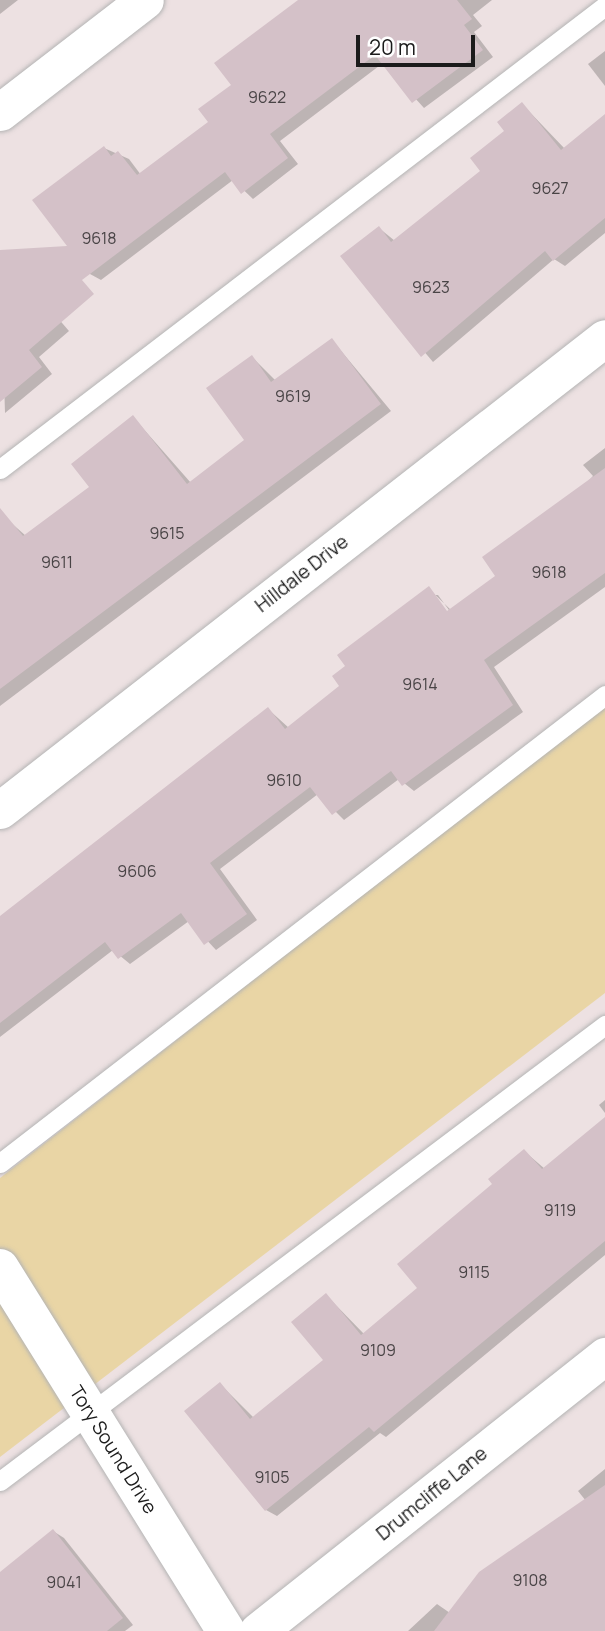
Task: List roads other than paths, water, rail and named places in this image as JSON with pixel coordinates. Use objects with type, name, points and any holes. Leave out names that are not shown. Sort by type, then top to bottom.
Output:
[{"type":"street","points":[[0,112],[145,0]]},
{"type":"street","name":"Hilldale Drive","points":[[0,810],[605,338]]},
{"type":"street","name":"Tory Sound Drive","points":[[0,1268],[226,1631]]},
{"type":"street","name":"Drumcliffe Lane","points":[[258,1631],[605,1356]]},
{"type":"lane","points":[[0,469],[605,6]]},
{"type":"lane","points":[[0,1163],[605,695]]},
{"type":"lane","points":[[0,1481],[605,1025]]}]
